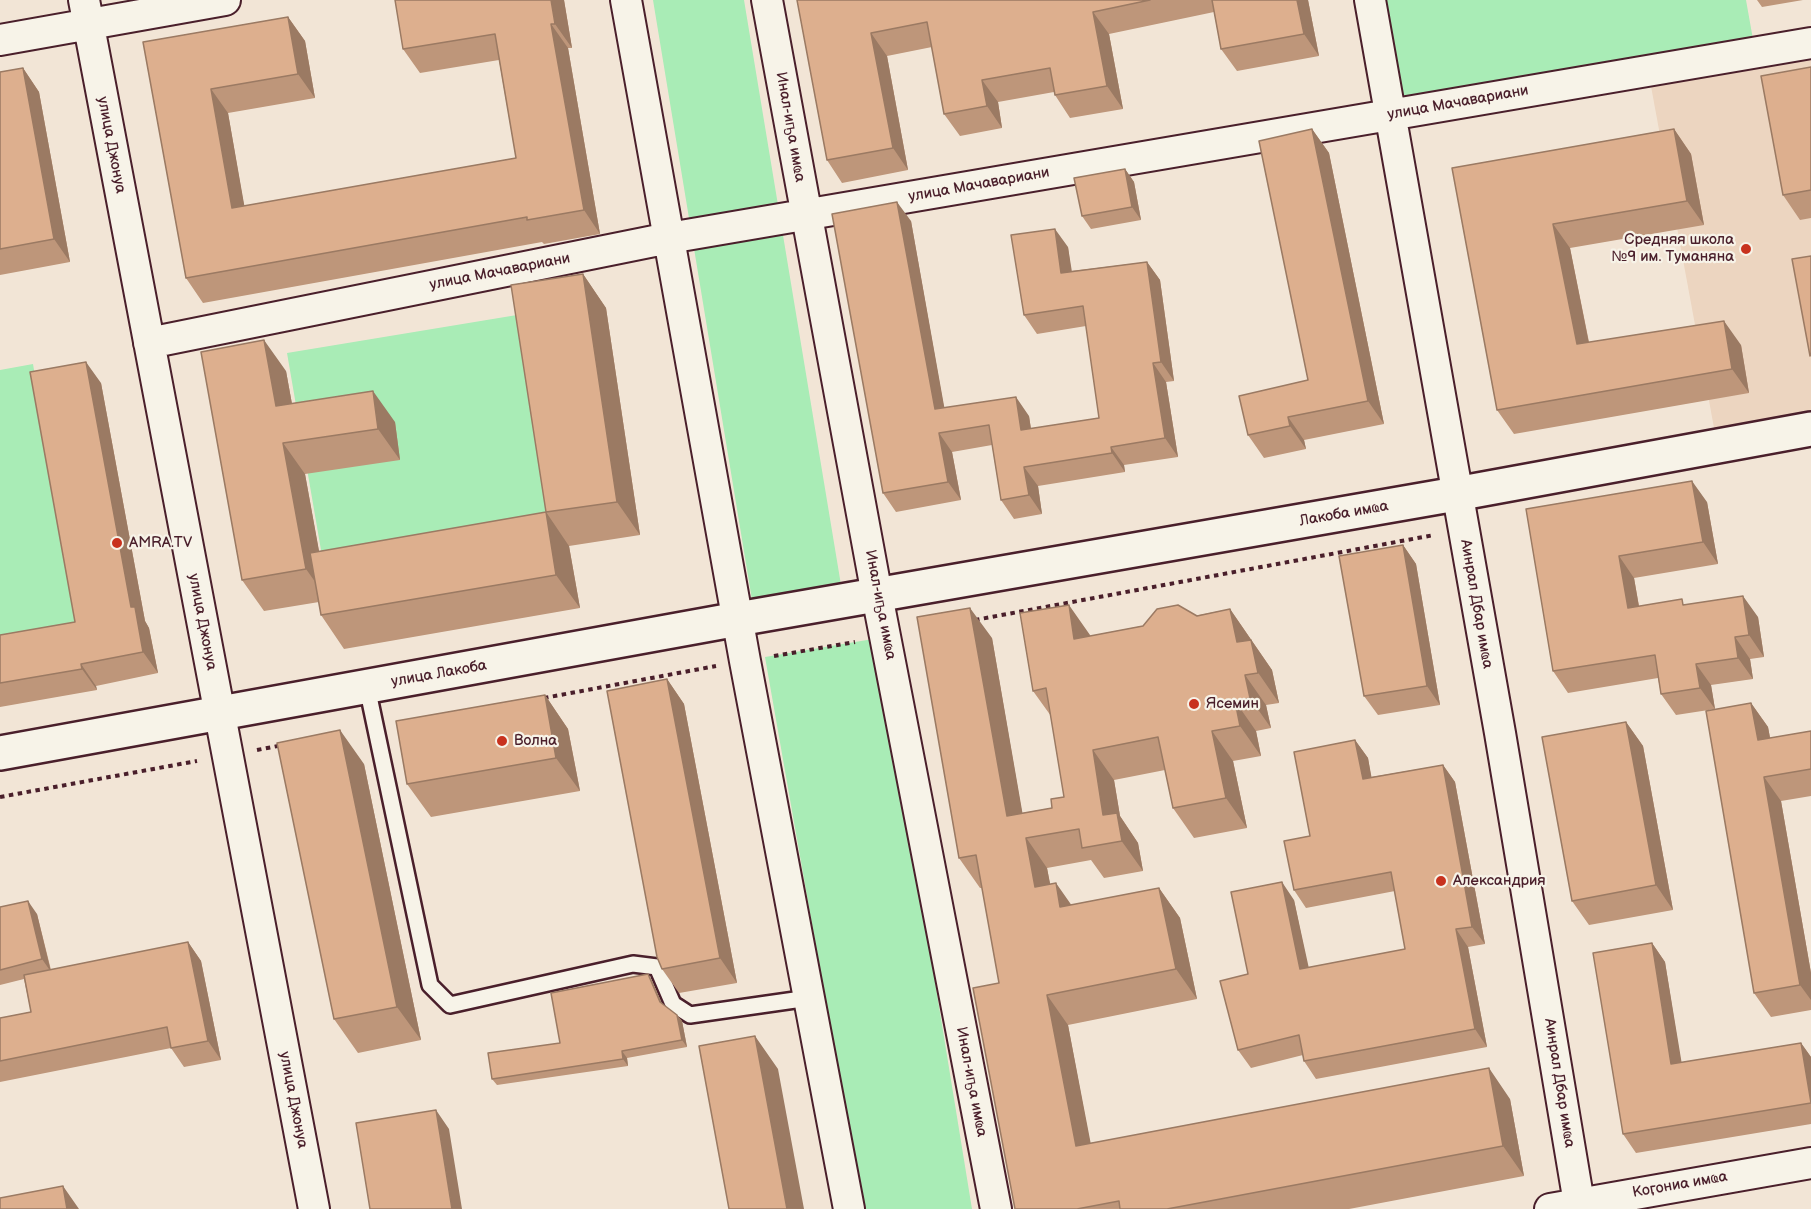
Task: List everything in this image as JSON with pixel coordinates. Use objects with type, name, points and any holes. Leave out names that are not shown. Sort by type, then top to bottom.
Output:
[{"type":"main road","name":"Лакоба имҩа","points":[[877,595],[1456,494],[1811,429]]},
{"type":"main road","name":"улица Лакоба","points":[[0,753],[877,595]]},
{"type":"street","points":[[0,40],[86,12],[225,0]]},
{"type":"street","points":[[626,0],[738,620],[849,1209]]},
{"type":"street","name":"Инал-иҧа имҩа","points":[[767,0],[877,595],[996,1209]]},
{"type":"street","name":"Аинрал Дбар имҩа","points":[[1370,0],[1500,733],[1579,1206]]},
{"type":"street","name":"улица Джонуа","points":[[86,12],[314,1209]]},
{"type":"street","name":"улица Мачавариани","points":[[149,343],[669,238],[1811,43]]},
{"type":"street","name":"Коӷониа имҩа","points":[[1550,1209],[1579,1206],[1811,1162]]},
{"type":"lane","points":[[367,687],[430,985],[450,1005],[633,964],[657,967],[673,1004],[690,1015],[809,998]]},
{"type":"shaded area","name":"Средняя школа №9 им. Туманяна","points":[[1811,43],[1811,429],[1717,444],[1648,70]]},
{"type":"green space","points":[[653,0],[744,0],[843,597],[754,612]]},
{"type":"green space","points":[[1385,0],[1746,0],[1754,45],[1403,103]]},
{"type":"green space","points":[[523,314],[561,539],[326,579],[287,353]]},
{"type":"green space","points":[[33,364],[78,636],[0,650],[0,370]]},
{"type":"green space","points":[[879,638],[972,1209],[862,1209],[765,657]]},
{"type":"building","points":[[395,0],[551,0],[555,24],[551,24],[584,210],[527,220],[527,217],[186,278],[143,42],[288,17],[298,74],[211,89],[232,208],[516,158],[495,34],[403,49]]},
{"type":"building","points":[[797,0],[1150,0],[1093,12],[1107,86],[1055,95],[1050,68],[982,80],[987,106],[944,114],[927,22],[871,33],[893,148],[827,160]]},
{"type":"building","points":[[1212,0],[1297,0],[1304,34],[1221,49]]},
{"type":"building","points":[[1811,67],[1811,190],[1783,195],[1761,76]]},
{"type":"building","points":[[23,68],[54,239],[0,249],[0,72]]},
{"type":"building","points":[[1312,129],[1368,401],[1288,417],[1290,426],[1248,435],[1239,396],[1308,380],[1259,141]]},
{"type":"building","points":[[1674,129],[1687,201],[1553,224],[1577,344],[1724,321],[1732,369],[1497,410],[1452,168]]},
{"type":"building","points":[[1125,169],[1132,207],[1082,216],[1074,178]]},
{"type":"building","points":[[897,202],[935,409],[1016,397],[1021,430],[1099,418],[1083,306],[1024,315],[1011,235],[1055,229],[1061,273],[1147,262],[1161,362],[1153,363],[1165,438],[1111,447],[1112,453],[1024,467],[1029,495],[1001,500],[989,425],[939,433],[948,482],[883,493],[832,214]]},
{"type":"building","points":[[1811,256],[1811,355],[1810,356],[1792,259]]},
{"type":"building","points":[[583,274],[617,502],[546,512],[511,285]]},
{"type":"building","points":[[264,340],[276,406],[373,391],[378,429],[283,443],[306,569],[242,580],[201,352]]},
{"type":"building","points":[[86,362],[131,607],[135,607],[143,652],[81,664],[82,669],[0,683],[0,635],[75,622],[30,372]]},
{"type":"building","points":[[1692,481],[1703,542],[1619,556],[1628,608],[1682,599],[1683,605],[1743,596],[1749,635],[1735,637],[1738,658],[1696,664],[1700,688],[1661,694],[1655,655],[1553,671],[1526,509]]},
{"type":"building","points":[[546,512],[556,575],[321,615],[310,553]]},
{"type":"building","points":[[1403,545],[1427,686],[1364,696],[1339,556]]},
{"type":"building","points":[[1069,605],[1074,639],[1143,626],[1157,609],[1178,605],[1197,616],[1230,609],[1237,642],[1251,640],[1258,673],[1245,675],[1250,698],[1235,701],[1240,726],[1212,731],[1226,798],[1173,808],[1158,737],[1093,750],[1103,815],[1117,813],[1122,841],[1082,848],[1079,829],[1026,838],[1035,887],[1056,883],[1060,907],[1159,888],[1176,969],[1047,995],[1076,1146],[1489,1068],[1503,1146],[1167,1209],[1120,1209],[1119,1201],[1077,1209],[1015,1209],[973,988],[999,983],[976,855],[959,858],[917,617],[970,608],[1007,816],[1052,808],[1051,799],[1064,797],[1046,688],[1033,691],[1020,613]]},
{"type":"building","points":[[667,679],[720,958],[662,969],[657,957],[607,691]]},
{"type":"building","points":[[545,695],[556,758],[407,784],[396,721]]},
{"type":"building","points":[[1751,703],[1758,740],[1811,731],[1811,769],[1764,777],[1800,985],[1754,993],[1706,711]]},
{"type":"building","points":[[1626,722],[1656,885],[1572,901],[1542,737]]},
{"type":"building","points":[[340,730],[397,1007],[334,1019],[277,743]]},
{"type":"building","points":[[1355,740],[1363,779],[1443,765],[1472,927],[1456,929],[1475,1029],[1304,1061],[1299,1035],[1238,1050],[1220,981],[1248,974],[1231,892],[1282,882],[1300,969],[1405,949],[1391,872],[1294,890],[1284,841],[1310,836],[1294,752]]},
{"type":"building","points":[[28,901],[42,959],[0,970],[0,907]]},
{"type":"building","points":[[188,942],[208,1041],[171,1048],[167,1027],[0,1061],[0,1018],[31,1012],[24,975]]},
{"type":"building","points":[[1652,943],[1671,1064],[1801,1043],[1811,1103],[1623,1134],[1593,953]]},
{"type":"building","points":[[648,974],[660,1002],[677,1015],[682,1040],[622,1051],[623,1059],[492,1079],[488,1053],[560,1043],[551,993]]},
{"type":"building","points":[[755,1036],[787,1209],[729,1209],[699,1046]]},
{"type":"building","points":[[436,1110],[452,1209],[370,1209],[356,1123]]},
{"type":"building","points":[[63,1186],[67,1209],[0,1209],[0,1198]]},
{"type":"place","name":"Средняя школа №9 им. Туманяна","points":[[1746,249]]},
{"type":"place","name":"AMRA.TV","points":[[117,543]]},
{"type":"place","name":"Ясемин","points":[[1194,704]]},
{"type":"place","name":"Волна","points":[[502,741]]},
{"type":"place","name":"Александрия","points":[[1441,881]]}]
